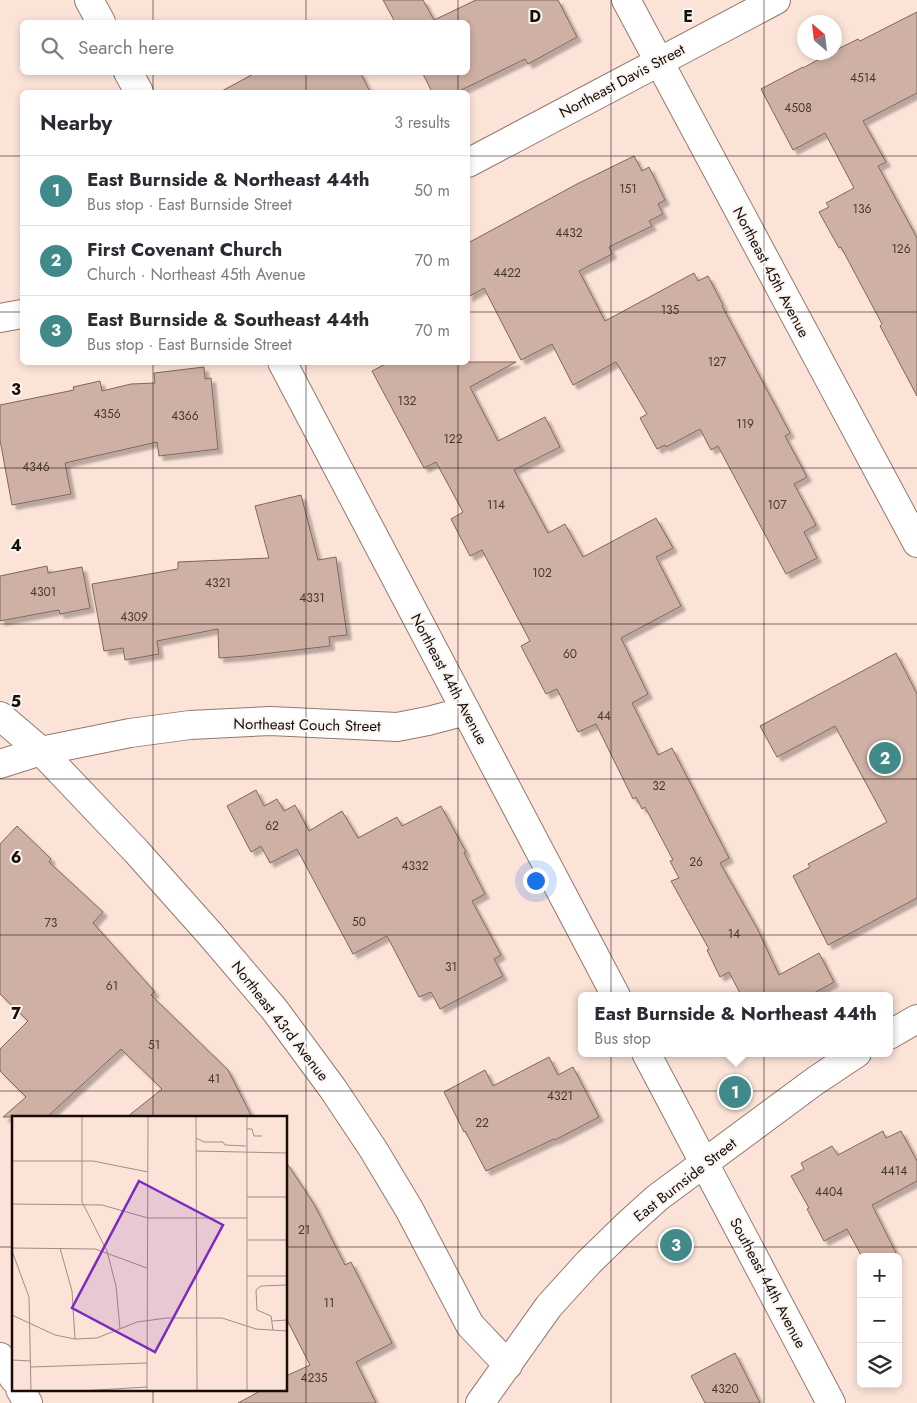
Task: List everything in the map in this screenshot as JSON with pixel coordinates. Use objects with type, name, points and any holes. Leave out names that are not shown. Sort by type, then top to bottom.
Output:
[{"type":"street","points":[[89,0],[100,20]]},
{"type":"street","name":"Northeast 45th Avenue","points":[[626,0],[917,543]]},
{"type":"street","name":"Northeast Davis Street","points":[[470,162],[776,0]]},
{"type":"street","points":[[130,75],[138,90]]},
{"type":"street","points":[[0,318],[20,314]]},
{"type":"street","name":"Northeast 44th Avenue","points":[[284,365],[614,992]]},
{"type":"street","name":"Northeast Couch Street","points":[[0,764],[41,751],[190,725],[270,721],[397,727],[428,721],[466,710]]},
{"type":"street","name":"Northeast 43rd Avenue","points":[[0,716],[41,751],[136,851],[274,1009],[333,1089],[373,1150],[409,1209],[470,1325],[508,1365]]},
{"type":"street","points":[[893,1033],[917,1019]]},
{"type":"street","points":[[648,1057],[704,1164]]},
{"type":"street","name":"East Burnside Street","points":[[480,1403],[549,1306],[588,1263],[626,1226],[657,1198],[815,1081],[852,1057]]},
{"type":"street","name":"Southeast 44th Avenue","points":[[704,1164],[831,1403]]},
{"type":"street","points":[[0,1357],[12,1376]]},
{"type":"street","points":[[21,1390],[28,1403]]},
{"type":"building","points":[[383,0],[423,0],[434,20],[394,20]]},
{"type":"building","points":[[476,0],[558,0],[577,37],[528,64],[525,59],[461,90],[431,90],[424,75],[470,75],[470,20],[434,20]]},
{"type":"building","points":[[917,12],[917,93],[863,121],[886,162],[878,166],[917,238],[917,396],[880,326],[882,324],[841,247],[839,248],[819,212],[829,207],[826,203],[854,188],[825,133],[793,150],[761,89],[818,60],[842,60],[842,47],[858,39],[860,41]]},
{"type":"building","points":[[251,75],[362,75],[369,90],[224,90]]},
{"type":"building","points":[[634,156],[642,171],[649,167],[665,200],[658,204],[663,214],[649,221],[652,226],[609,247],[612,254],[579,271],[605,321],[694,273],[698,281],[708,276],[790,433],[785,436],[807,477],[794,484],[816,525],[804,532],[817,558],[786,574],[718,446],[711,450],[700,429],[666,447],[665,445],[657,449],[640,418],[647,414],[616,362],[573,385],[552,344],[521,360],[484,288],[470,296],[470,242],[577,184]]},
{"type":"building","points":[[470,362],[516,362],[470,387],[498,441],[545,417],[560,447],[514,470],[548,533],[565,524],[583,557],[656,518],[673,548],[656,557],[681,606],[621,638],[648,694],[632,703],[658,755],[672,748],[729,858],[720,863],[757,928],[779,975],[819,953],[834,982],[816,992],[739,992],[729,972],[720,977],[707,950],[709,949],[671,881],[679,878],[670,861],[673,860],[645,807],[642,809],[636,797],[633,799],[596,724],[578,732],[557,689],[546,694],[521,646],[530,641],[482,550],[470,556],[451,519],[463,512],[436,462],[424,468],[372,371],[383,365],[470,365]]},
{"type":"building","points":[[204,367],[205,379],[211,378],[218,449],[159,456],[157,442],[65,463],[71,494],[12,505],[0,440],[0,405],[74,390],[73,387],[100,381],[102,391],[131,384],[155,383],[154,373]]},
{"type":"building","points":[[301,495],[318,560],[336,557],[347,635],[329,637],[330,646],[219,658],[218,629],[157,641],[159,654],[125,660],[123,648],[104,651],[92,584],[178,569],[178,562],[269,558],[255,506]]},
{"type":"building","points":[[47,566],[48,573],[82,567],[90,608],[60,614],[59,610],[0,621],[0,576]]},
{"type":"building","points":[[896,653],[917,694],[917,898],[828,945],[793,876],[810,867],[808,864],[887,822],[835,726],[777,757],[760,726]]},
{"type":"building","points":[[256,790],[264,806],[277,799],[284,811],[295,805],[309,831],[342,811],[358,838],[397,817],[402,826],[441,806],[466,852],[464,853],[485,894],[472,901],[501,955],[494,959],[503,976],[440,1009],[431,992],[419,997],[387,936],[353,954],[297,849],[270,863],[261,846],[251,852],[227,806]]},
{"type":"building","points":[[17,826],[51,859],[49,862],[103,912],[93,923],[155,992],[151,995],[228,1070],[251,1116],[128,1116],[162,1089],[121,1049],[48,1116],[3,1117],[26,1097],[0,1071],[0,1049],[28,1021],[0,994],[0,844]]},
{"type":"building","points":[[549,1057],[558,1075],[573,1067],[599,1117],[555,1140],[486,1171],[444,1092],[485,1070],[493,1086]]},
{"type":"building","points":[[883,1131],[886,1138],[901,1131],[917,1161],[917,1181],[872,1205],[896,1253],[860,1253],[847,1229],[824,1241],[807,1209],[809,1208],[791,1176],[804,1169],[801,1163],[832,1146],[838,1155]]},
{"type":"building","points":[[288,1165],[314,1204],[345,1265],[351,1262],[392,1343],[356,1362],[376,1403],[238,1403],[262,1390],[288,1390],[288,1375],[310,1365],[288,1322]]},
{"type":"building","points":[[735,1353],[760,1403],[705,1403],[691,1376]]},
{"type":"place","name":"First Covenant Church","points":[[885,758]]},
{"type":"place","name":"East Burnside & Northeast 44th","points":[[735,1092]]},
{"type":"place","name":"East Burnside & Southeast 44th","points":[[676,1245]]}]
